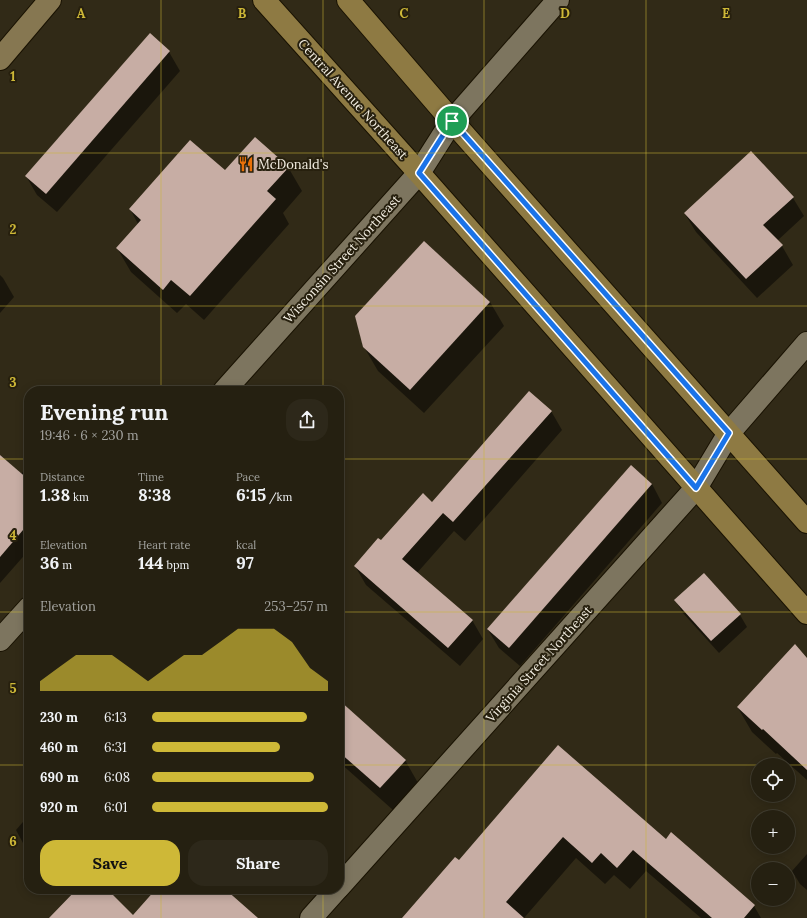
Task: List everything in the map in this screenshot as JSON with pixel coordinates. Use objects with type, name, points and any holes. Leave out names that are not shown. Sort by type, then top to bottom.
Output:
[{"type":"main road","points":[[0,58],[50,0]]},
{"type":"main road","name":"Central Avenue Northeast","points":[[264,0],[419,173],[807,613]]},
{"type":"main road","points":[[348,0],[452,121],[807,522]]},
{"type":"street","name":"Wisconsin Street Northeast","points":[[228,386],[419,173],[452,121],[558,0]]},
{"type":"street","name":"Virginia Street Northeast","points":[[344,881],[696,488],[729,433],[807,343]]},
{"type":"street","points":[[0,640],[24,614]]},
{"type":"street","name":"Virginia Street Northeast","points":[[311,918],[333,894]]},
{"type":"building","points":[[150,33],[170,51],[46,194],[25,176]]},
{"type":"building","points":[[255,137],[289,167],[267,191],[276,199],[190,296],[171,280],[163,290],[116,248],[141,220],[129,209],[190,140],[225,170]]},
{"type":"building","points":[[751,151],[794,197],[763,225],[783,245],[746,279],[684,213]]},
{"type":"building","points":[[424,241],[490,302],[410,390],[363,347],[355,316]]},
{"type":"building","points":[[529,391],[552,411],[453,522],[443,513],[402,559],[473,620],[448,648],[354,566],[378,538],[381,540],[423,493],[432,502]]},
{"type":"building","points":[[0,455],[24,476],[24,529],[0,557]]},
{"type":"building","points":[[631,465],[652,484],[509,648],[487,629]]},
{"type":"building","points":[[704,573],[741,614],[711,641],[674,600]]},
{"type":"building","points":[[795,644],[807,658],[807,770],[763,729],[762,730],[737,707]]},
{"type":"building","points":[[344,704],[406,760],[380,788],[344,756]]},
{"type":"building","points":[[558,745],[666,839],[671,832],[751,902],[751,906],[754,906],[744,918],[712,918],[633,850],[617,868],[601,853],[592,863],[563,837],[506,902],[524,918],[402,918],[455,857],[459,860]]},
{"type":"building","points":[[72,894],[112,894],[133,915],[152,894],[231,894],[258,918],[49,918]]},
{"type":"place","name":"McDonald's","points":[[246,164]]},
{"type":"route","points":[[452,121],[729,433],[696,488],[419,173],[452,121]]}]
